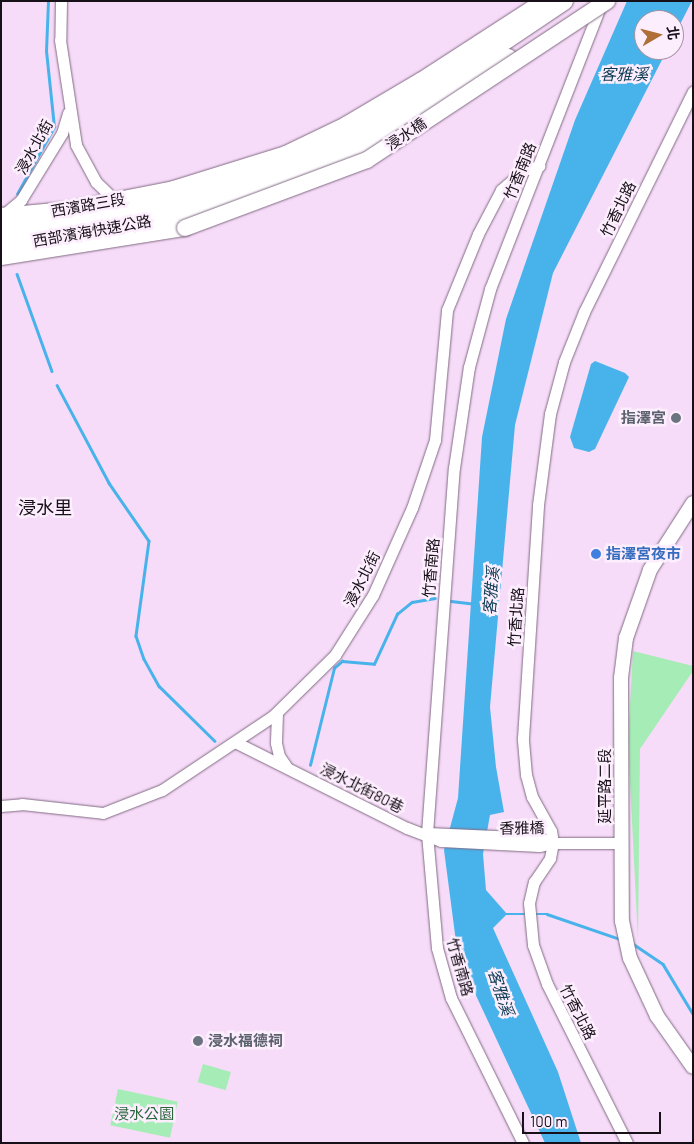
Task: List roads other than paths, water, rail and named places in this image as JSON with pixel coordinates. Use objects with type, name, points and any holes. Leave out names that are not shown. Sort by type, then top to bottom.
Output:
[{"type":"highway","name":"浸水橋","points":[[180,208],[354,134],[428,93],[564,1]]},
{"type":"highway","name":"浸水橋","points":[[180,208],[242,194],[360,147],[597,1]]},
{"type":"highway","name":"西部濱海快速公路","points":[[1,231],[180,208]]},
{"type":"highway","name":"西部濱海快速公路","points":[[1,245],[89,234],[180,208]]},
{"type":"main road","points":[[1,257],[96,245],[180,208],[346,125],[452,62],[544,1]]},
{"type":"main road","name":"浸水橋","points":[[180,208],[367,160],[607,1]]},
{"type":"main road","name":"西濱路三段","points":[[1,216],[67,210],[116,201],[180,208]]},
{"type":"street","name":"浸水北街","points":[[61,1],[60,40],[68,112],[76,145],[96,182],[116,201]]},
{"type":"street","name":"竹香南路","points":[[523,1143],[451,998],[436,948],[427,833],[459,417],[490,289],[603,1]]},
{"type":"street","name":"竹香北路","points":[[628,1143],[544,978],[530,926],[529,902],[534,882],[550,858],[553,843],[551,831],[532,797],[526,775],[523,738],[538,505],[550,414],[564,362],[584,312],[693,91]]},
{"type":"street","name":"浸水北街","points":[[1,216],[21,200],[62,133],[68,112]]},
{"type":"street","name":"浸水北街","points":[[1,806],[22,804],[103,813],[162,790],[238,743],[277,713],[335,655],[373,595],[412,508],[435,440],[447,310],[478,234],[501,190],[524,170],[539,166]]},
{"type":"street","name":"延平路二段","points":[[693,503],[650,570],[626,638],[621,678],[622,921],[630,958],[657,1016],[693,1067]]},
{"type":"street","points":[[277,713],[276,743],[279,756],[286,766]]},
{"type":"street","name":"浸水北街80巷","points":[[238,743],[407,828],[427,833]]},
{"type":"street","name":"香雅橋","points":[[427,833],[441,836],[553,843]]},
{"type":"street","points":[[553,843],[621,843]]},
{"type":"water","name":"客雅溪","points":[[627,1],[692,1],[684,17],[684,10],[634,10],[634,60],[662,60],[553,273],[515,425],[490,707],[496,767],[504,812],[490,815],[483,854],[486,890],[507,914],[493,928],[558,1072],[581,1143],[545,1143],[458,957],[444,850],[458,798],[482,437],[506,319],[575,120]]},
{"type":"water","points":[[595,361],[625,373],[629,377],[595,449],[589,452],[574,448],[570,437],[591,364]]},
{"type":"waterway","points":[[17,194],[54,127],[46,51],[48,1]]},
{"type":"waterway","points":[[17,274],[52,371]]},
{"type":"waterway","points":[[57,385],[109,483],[149,541],[136,636],[144,659],[159,686],[215,741]]},
{"type":"waterway","points":[[310,765],[334,668],[342,661],[374,664],[397,614],[412,602],[435,598]]},
{"type":"waterway","points":[[451,601],[474,604]]},
{"type":"waterway","points":[[505,914],[527,914]]},
{"type":"waterway","points":[[535,914],[547,914],[620,939]]},
{"type":"waterway","points":[[632,943],[663,964],[693,1014]]},
{"type":"place","name":"指澤宮","points":[[676,418]]},
{"type":"place","name":"指澤宮夜市","points":[[596,554]]},
{"type":"place","name":"浸水福德祠","points":[[198,1041]]},
{"type":"district","name":"浸水里","points":[[45,507]]},
{"type":"park label","name":"浸水公園","points":[[144,1114]]}]
